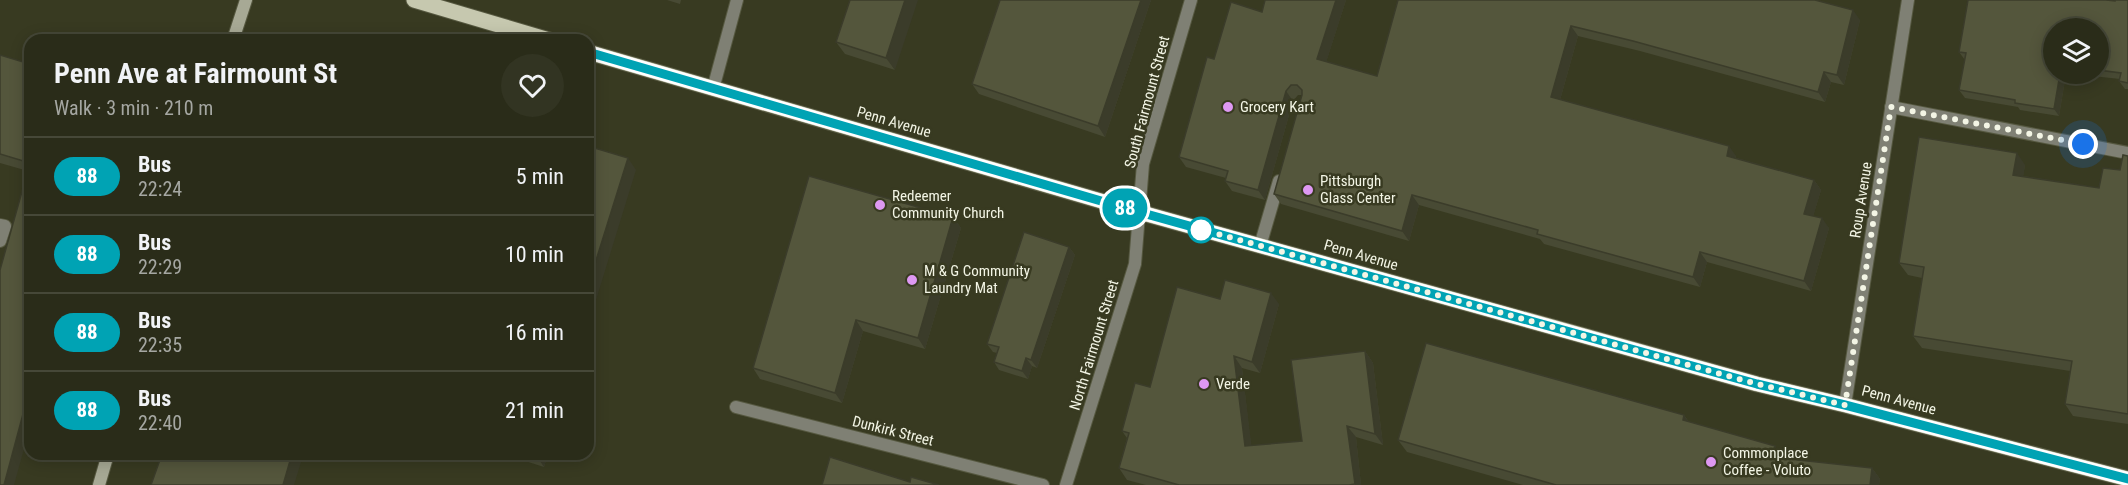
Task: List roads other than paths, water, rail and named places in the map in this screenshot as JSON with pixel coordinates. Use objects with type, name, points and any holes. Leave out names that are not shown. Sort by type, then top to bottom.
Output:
[{"type":"main road","points":[[236,34],[246,0]]},
{"type":"main road","points":[[414,0],[518,34]]},
{"type":"main road","name":"Penn Avenue","points":[[594,54],[1139,212],[1757,384],[2128,479]]},
{"type":"main road","points":[[99,485],[106,460]]},
{"type":"street","points":[[713,89],[737,0]]},
{"type":"street","name":"South Fairmount Street","points":[[1139,212],[1143,164],[1191,0]]},
{"type":"street","name":"Roup Avenue","points":[[1845,405],[1891,107],[1904,1]]},
{"type":"street","points":[[1891,107],[2128,153]]},
{"type":"street","points":[[1260,246],[1283,167]]},
{"type":"street","name":"North Fairmount Street","points":[[1066,485],[1135,264],[1139,212]]},
{"type":"street","points":[[0,225],[5,226],[0,241]]},
{"type":"street","name":"Dunkirk Street","points":[[736,406],[1043,485]]},
{"type":"place","name":"Grocery Kart","points":[[1228,107]]},
{"type":"place","name":"Pittsburgh Glass Center","points":[[1308,190]]},
{"type":"place","name":"Redeemer Community Church","points":[[880,205]]},
{"type":"place","name":"M & G Community Laundry Mat","points":[[912,280]]},
{"type":"place","name":"Verde","points":[[1204,384]]},
{"type":"place","name":"Commonplace Coffee - Voluto","points":[[1711,462]]}]
